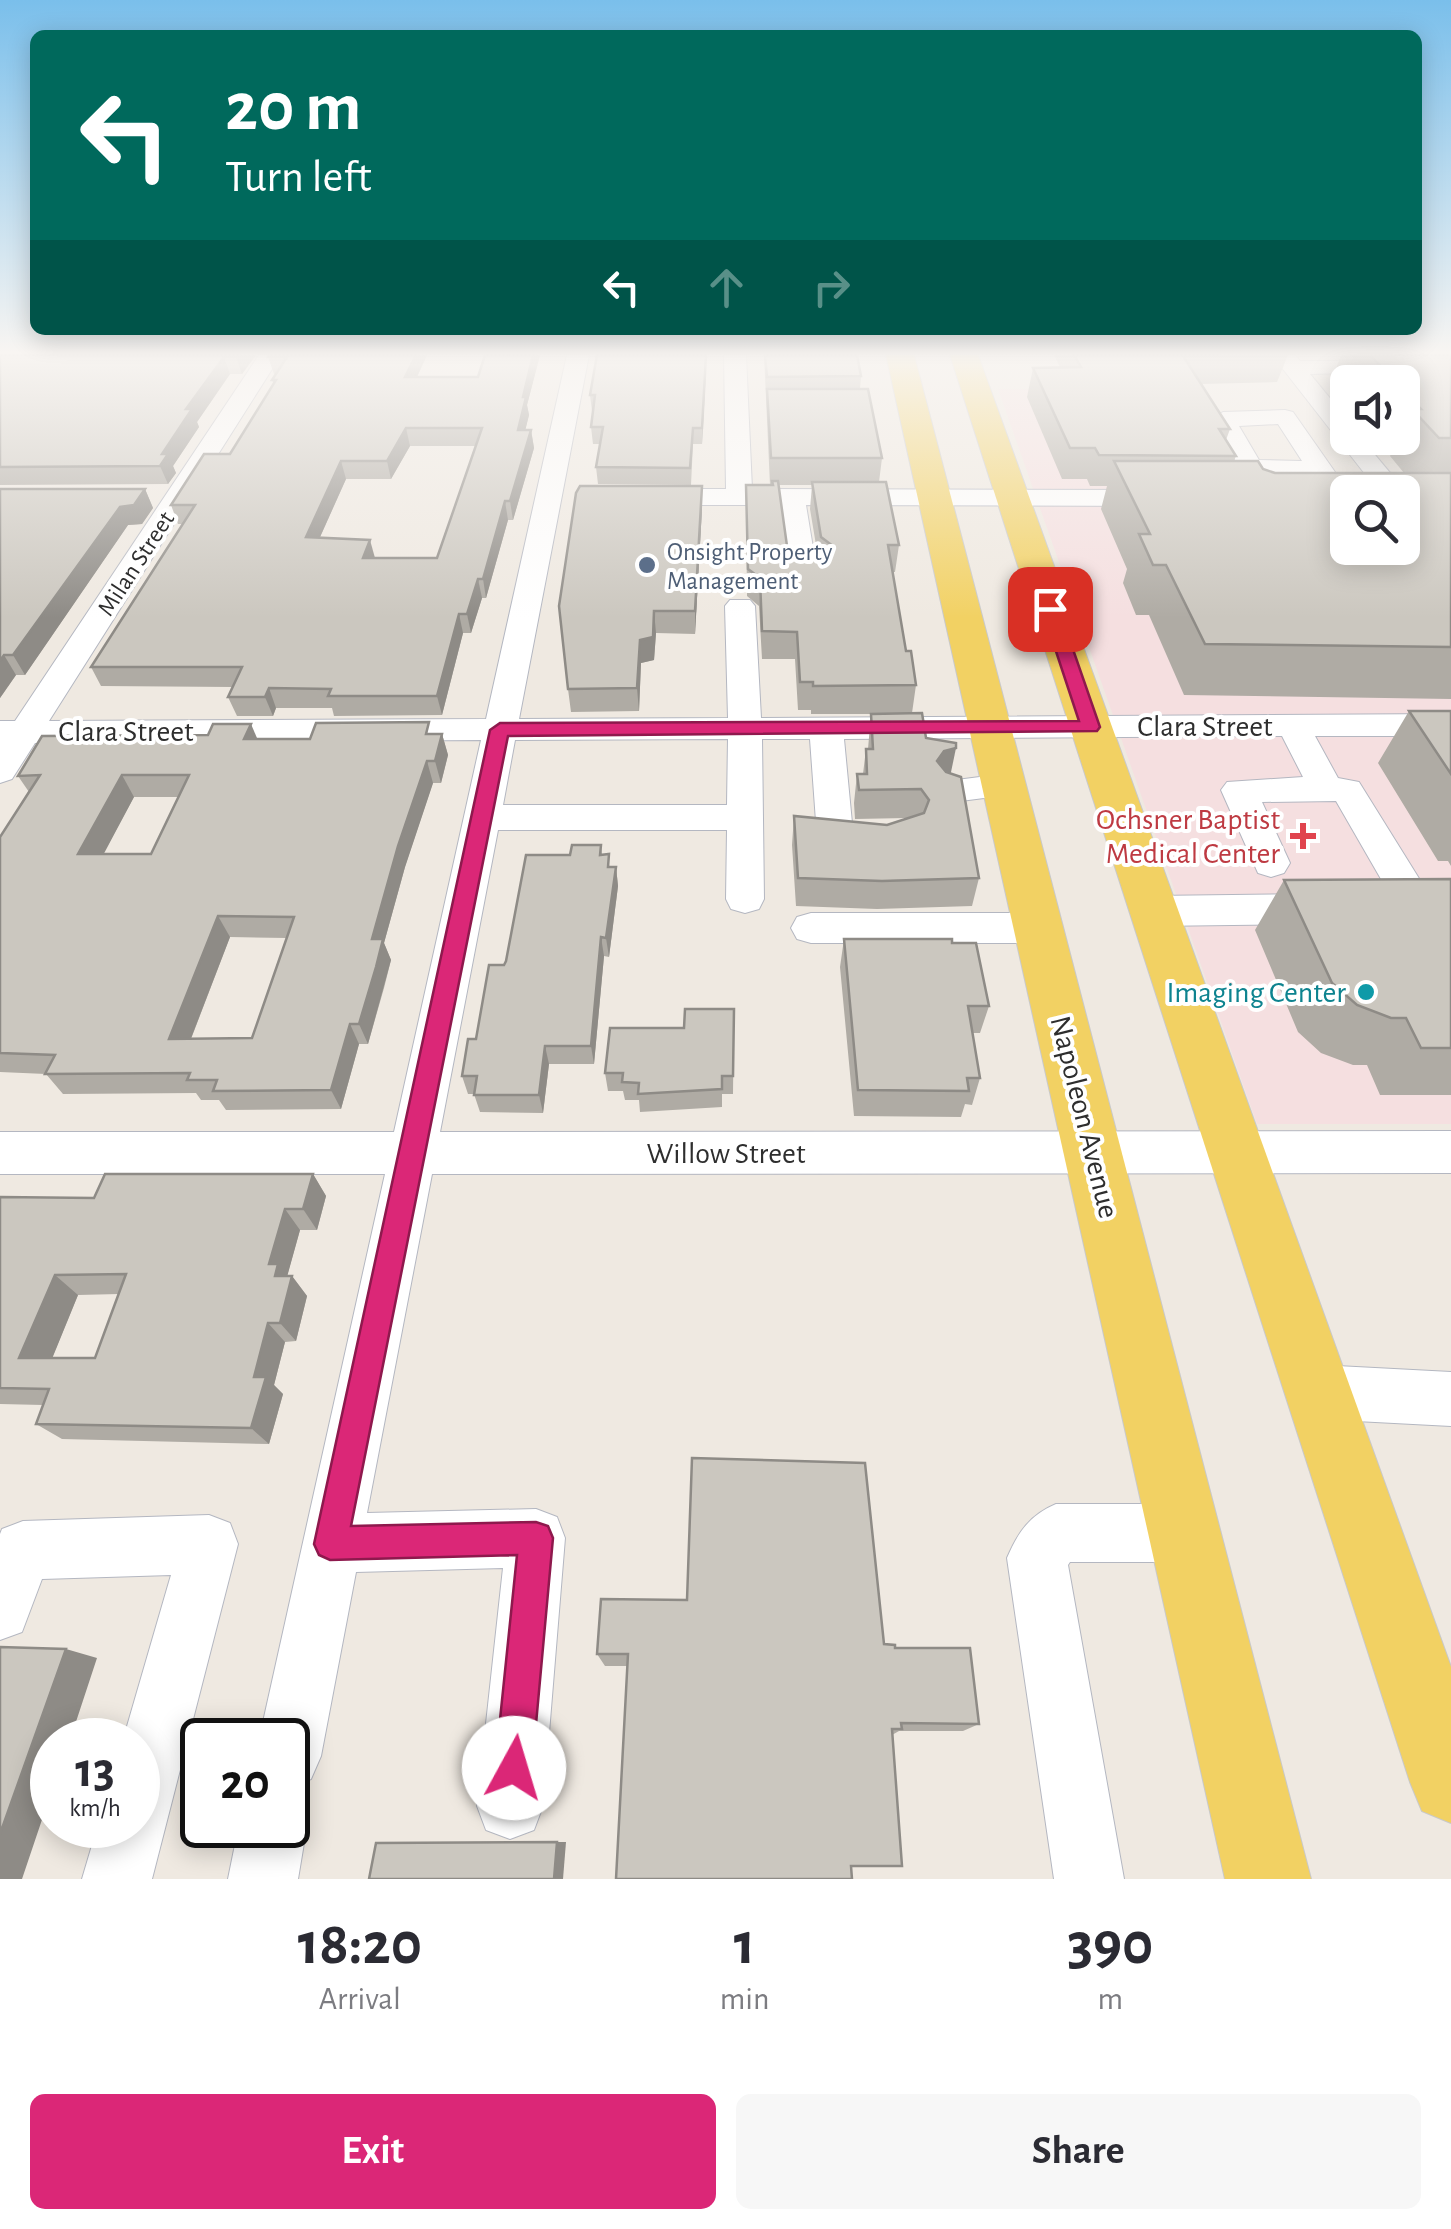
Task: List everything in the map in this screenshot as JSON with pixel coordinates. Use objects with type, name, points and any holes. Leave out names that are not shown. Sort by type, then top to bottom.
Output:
[{"type":"main road","name":"Napoleon Avenue","points":[[921,443],[990,727],[978,788],[1039,928],[1268,1879]]},
{"type":"main road","points":[[993,443],[1451,1782]]},
{"type":"street","name":"Milan Street","points":[[0,770],[12,732],[213,443]]},
{"type":"street","points":[[296,1718],[481,817],[558,496],[566,443]]},
{"type":"street","points":[[739,497],[743,443]]},
{"type":"street","points":[[1365,455],[1385,475]]},
{"type":"street","points":[[1320,469],[1330,481]]},
{"type":"street","points":[[139,496],[178,496]]},
{"type":"street","points":[[625,497],[1193,498]]},
{"type":"street","points":[[792,497],[802,571],[813,574]]},
{"type":"street","points":[[1304,498],[1330,498]]},
{"type":"street","points":[[740,606],[745,899]]},
{"type":"street","name":"Clara Street","points":[[12,732],[1451,725]]},
{"type":"street","points":[[1293,726],[1327,790]]},
{"type":"street","points":[[826,730],[835,834],[883,837],[902,831]]},
{"type":"street","points":[[1153,911],[1403,909],[1346,790],[1239,790],[1271,863],[1268,876],[1294,909]]},
{"type":"street","points":[[481,817],[745,818]]},
{"type":"street","points":[[811,928],[1039,928]]},
{"type":"street","name":"Willow Street","points":[[0,1154],[1451,1152]]},
{"type":"street","points":[[1318,1392],[1451,1399]]},
{"type":"street","points":[[1089,1879],[1037,1558],[1056,1534],[1185,1532]]},
{"type":"street","points":[[330,1544],[536,1538],[510,1806]]},
{"type":"street","points":[[0,1610],[24,1550],[209,1544],[160,1724]]},
{"type":"street","points":[[117,1879],[126,1848]]},
{"type":"street","points":[[262,1879],[269,1848]]},
{"type":"shaded area","name":"Ochsner Baptist Medical Center","points":[[1017,443],[1215,443],[1255,508],[1330,540],[1330,565],[1420,565],[1420,533],[1451,508],[1451,1124],[1257,1124]]},
{"type":"building","points":[[0,443],[170,443],[160,466],[0,467]]},
{"type":"building","points":[[237,443],[398,443],[387,461],[341,461],[306,537],[370,540],[363,558],[437,558],[477,443],[527,443],[510,501],[505,501],[483,579],[478,579],[467,614],[459,614],[437,696],[328,696],[331,689],[269,688],[265,697],[228,697],[242,667],[91,667],[195,505],[171,505],[204,454],[230,454]]},
{"type":"building","points":[[600,443],[692,443],[690,468],[596,467]]},
{"type":"building","points":[[770,443],[879,443],[882,458],[771,458]]},
{"type":"building","points":[[1068,443],[1228,443],[1236,456],[1099,455],[1095,448],[1070,448]]},
{"type":"building","points":[[1114,461],[1258,461],[1263,469],[1275,473],[1451,473],[1451,647],[1205,644],[1166,565],[1153,565],[1139,534],[1150,534]]},
{"type":"building","points":[[772,481],[778,481],[787,546],[800,555],[816,558],[828,555],[833,546],[821,537],[812,482],[886,482],[899,545],[888,545],[906,651],[911,651],[916,685],[813,686],[813,682],[800,682],[797,632],[762,631],[760,578],[748,569],[746,485],[773,485]]},
{"type":"building","points":[[580,486],[702,486],[695,611],[654,611],[653,637],[640,640],[637,688],[568,689],[559,606]]},
{"type":"building","points":[[0,489],[145,489],[134,505],[120,507],[13,655],[4,655],[0,661]]},
{"type":"building","points":[[1409,711],[1451,711],[1451,774]]},
{"type":"building","points":[[922,713],[926,738],[956,743],[956,748],[944,751],[937,761],[946,772],[961,777],[979,878],[798,878],[794,816],[887,825],[924,813],[929,800],[921,789],[859,790],[857,774],[867,774],[866,749],[873,749],[871,714]]},
{"type":"building","points":[[429,722],[426,734],[442,734],[435,761],[427,761],[398,846],[372,939],[383,939],[376,967],[359,1024],[350,1024],[331,1090],[213,1091],[217,1080],[187,1080],[190,1073],[45,1074],[55,1055],[0,1053],[0,837],[40,775],[18,776],[42,736],[208,735],[213,724],[251,724],[244,739],[310,739],[316,723]],"holes":[[[122,775],[189,775],[151,854],[78,854]],[[218,916],[294,917],[252,1038],[169,1039]]]},
{"type":"building","points":[[572,845],[601,845],[600,855],[609,854],[608,867],[616,867],[606,938],[601,937],[591,1046],[545,1046],[539,1095],[474,1095],[477,1076],[462,1076],[468,1039],[476,1039],[489,965],[504,965],[506,961],[526,855],[570,855]]},
{"type":"building","points":[[1451,879],[1451,1048],[1421,1048],[1406,1018],[1391,1018],[1357,1005],[1332,983],[1284,880]]},
{"type":"building","points":[[844,939],[952,939],[952,943],[976,943],[989,1006],[968,1006],[980,1078],[967,1078],[969,1091],[858,1090]]},
{"type":"building","points":[[685,1009],[734,1009],[733,1076],[722,1076],[722,1089],[638,1094],[639,1083],[622,1082],[623,1073],[605,1073],[610,1028],[684,1028]]},
{"type":"building","points":[[105,1174],[313,1174],[303,1209],[285,1209],[269,1264],[278,1264],[275,1276],[292,1276],[280,1323],[268,1323],[254,1377],[266,1377],[251,1428],[36,1424],[49,1389],[0,1388],[0,1197],[94,1198]],"holes":[[[126,1274],[95,1358],[19,1358],[55,1275]]]},
{"type":"building","points":[[692,1458],[865,1463],[884,1644],[895,1648],[970,1648],[979,1724],[901,1723],[902,1729],[892,1729],[902,1866],[851,1866],[852,1879],[616,1879],[628,1654],[597,1654],[601,1599],[687,1600]]},
{"type":"building","points":[[0,1647],[66,1649],[41,1718],[30,1718],[30,1750],[0,1834]]},
{"type":"building","points":[[557,1842],[554,1879],[369,1879],[376,1843]]},
{"type":"place","name":"Onsight Property Management","points":[[647,565]]},
{"type":"place","name":"Ochsner Baptist Medical Center","points":[[1303,836]]},
{"type":"place","name":"Imaging Center","points":[[1366,992]]},
{"type":"route","points":[[514,1768],[536,1538],[330,1544],[500,730],[1090,727],[1050,609]]}]
